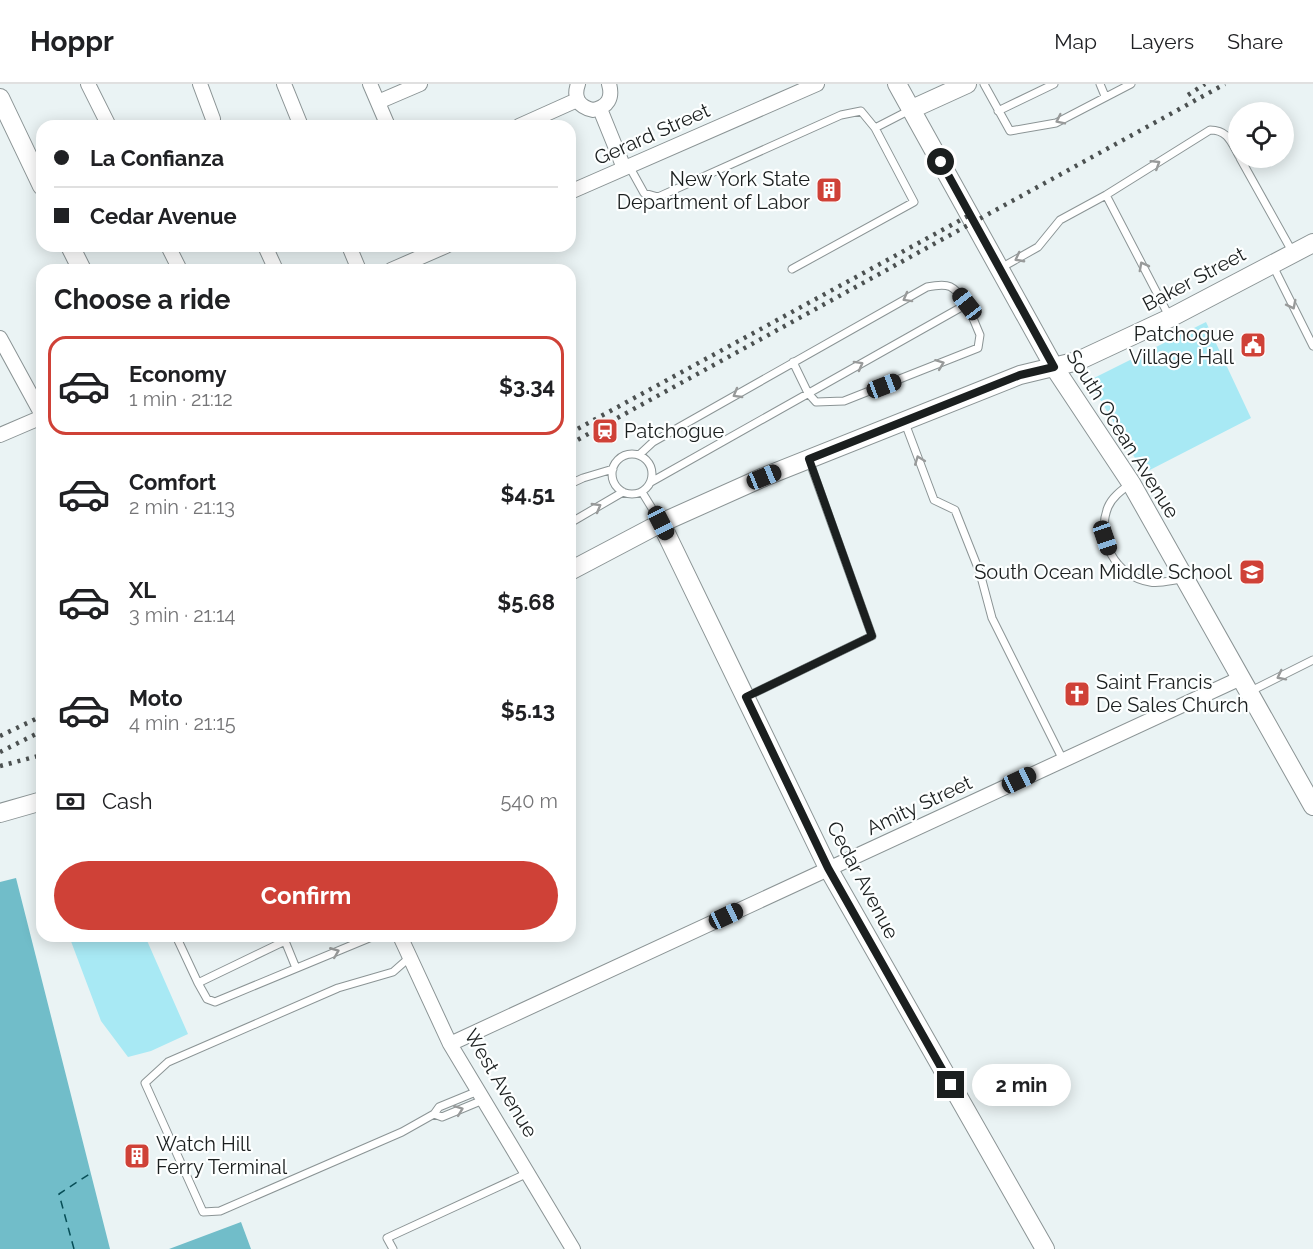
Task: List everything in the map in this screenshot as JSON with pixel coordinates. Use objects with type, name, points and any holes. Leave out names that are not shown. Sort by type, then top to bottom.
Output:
[{"type":"street","points":[[88,84],[106,120]]},
{"type":"street","points":[[200,84],[213,120]]},
{"type":"street","points":[[370,84],[386,120]]},
{"type":"street","points":[[378,102],[420,84]]},
{"type":"street","points":[[577,100],[578,84]]},
{"type":"street","points":[[577,100],[587,109],[600,109],[610,99],[610,84]]},
{"type":"street","name":"Gerard Street","points":[[576,189],[817,84]]},
{"type":"street","name":"South Ocean Avenue","points":[[897,84],[1054,367],[1131,483],[1313,806]]},
{"type":"street","points":[[912,109],[967,84]]},
{"type":"street","points":[[287,85],[299,120]]},
{"type":"street","points":[[0,98],[36,173]]},
{"type":"street","points":[[532,120],[577,100]]},
{"type":"street","points":[[600,109],[627,167]]},
{"type":"street","name":"Baker Street","points":[[576,568],[661,523],[809,459],[1020,375],[1078,361],[1170,318],[1272,264],[1307,249]]},
{"type":"street","points":[[405,264],[432,252]]},
{"type":"street","points":[[0,338],[36,405]]},
{"type":"street","points":[[0,435],[36,419]]},
{"type":"street","name":"Cedar Avenue","points":[[661,523],[828,868],[1045,1249]]},
{"type":"street","name":"Amity Street","points":[[450,1044],[1063,760],[1245,685]]},
{"type":"street","points":[[0,813],[36,803]]},
{"type":"street","name":"West Avenue","points":[[403,942],[450,1044],[573,1249]]},
{"type":"lane","points":[[984,84],[1010,132],[1056,123],[1131,84]]},
{"type":"lane","points":[[998,111],[1054,84]]},
{"type":"lane","points":[[1100,84],[1105,96]]},
{"type":"lane","points":[[875,128],[912,109]]},
{"type":"lane","points":[[627,167],[644,193],[658,197],[841,115],[861,111],[875,128],[914,202],[792,268]]},
{"type":"lane","points":[[999,269],[1038,248],[1060,220],[1106,195],[1210,130],[1220,130],[1228,136]]},
{"type":"lane","points":[[1247,168],[1307,249]]},
{"type":"lane","points":[[1106,195],[1170,318]]},
{"type":"lane","points":[[1272,264],[1313,346]]},
{"type":"lane","points":[[623,492],[614,482],[613,470],[620,458],[639,455],[652,442],[793,362],[927,287],[942,284],[953,286],[967,304],[980,335],[978,348],[844,401],[816,402],[808,393],[793,362]]},
{"type":"lane","points":[[576,519],[623,492],[636,494],[642,492],[651,482],[967,304]]},
{"type":"lane","points":[[904,421],[934,500],[955,510],[980,573],[992,618],[1063,760]]},
{"type":"lane","points":[[639,455],[652,469],[651,482]]},
{"type":"lane","points":[[746,697],[872,636],[809,459]]},
{"type":"lane","points":[[576,481],[613,470]]},
{"type":"lane","points":[[1131,483],[1115,496],[1108,507],[1105,538],[1110,553],[1120,567],[1149,582],[1185,578]]},
{"type":"lane","points":[[642,492],[661,523]]},
{"type":"lane","points":[[1245,685],[1313,660]]},
{"type":"lane","points":[[179,942],[207,999],[215,1002],[359,942]]},
{"type":"lane","points":[[198,983],[278,942]]},
{"type":"lane","points":[[287,942],[296,968]]},
{"type":"lane","points":[[410,957],[393,972],[338,988],[168,1062],[145,1083],[203,1212],[220,1211],[402,1132],[434,1114],[439,1107],[481,1095]]},
{"type":"lane","points":[[393,1249],[387,1238],[528,1173]]},
{"type":"shaded area","points":[[1206,322],[1251,418],[1144,473],[1092,386],[1094,378]]},
{"type":"shaded area","points":[[16,878],[110,1249],[0,1249],[0,882]]},
{"type":"shaded area","points":[[71,942],[148,942],[188,1034],[151,1051],[128,1057],[101,1021]]},
{"type":"shaded area","points":[[241,1222],[251,1249],[169,1249]]},
{"type":"ferry route","points":[[74,1249],[59,1194],[91,1173]]},
{"type":"railway","points":[[1188,95],[1205,84]]},
{"type":"railway","points":[[576,441],[1225,84]]},
{"type":"railway","points":[[576,430],[968,216]]},
{"type":"railway","points":[[0,736],[36,719]]},
{"type":"railway","points":[[0,752],[36,734]]},
{"type":"railway","points":[[0,766],[36,757]]},
{"type":"place","name":"New York State Department of Labor","points":[[829,190]]},
{"type":"place","name":"Patchogue Village Hall","points":[[1253,345]]},
{"type":"place","name":"Patchogue","points":[[605,431]]},
{"type":"place","name":"South Ocean Middle School","points":[[1252,572]]},
{"type":"place","name":"Saint Francis De Sales Church","points":[[1077,694]]},
{"type":"place","name":"Watch Hill Ferry Terminal","points":[[137,1156]]},
{"type":"route","points":[[941,162],[1054,367],[1020,375],[809,459],[872,636],[746,697],[828,868],[951,1085]]}]
